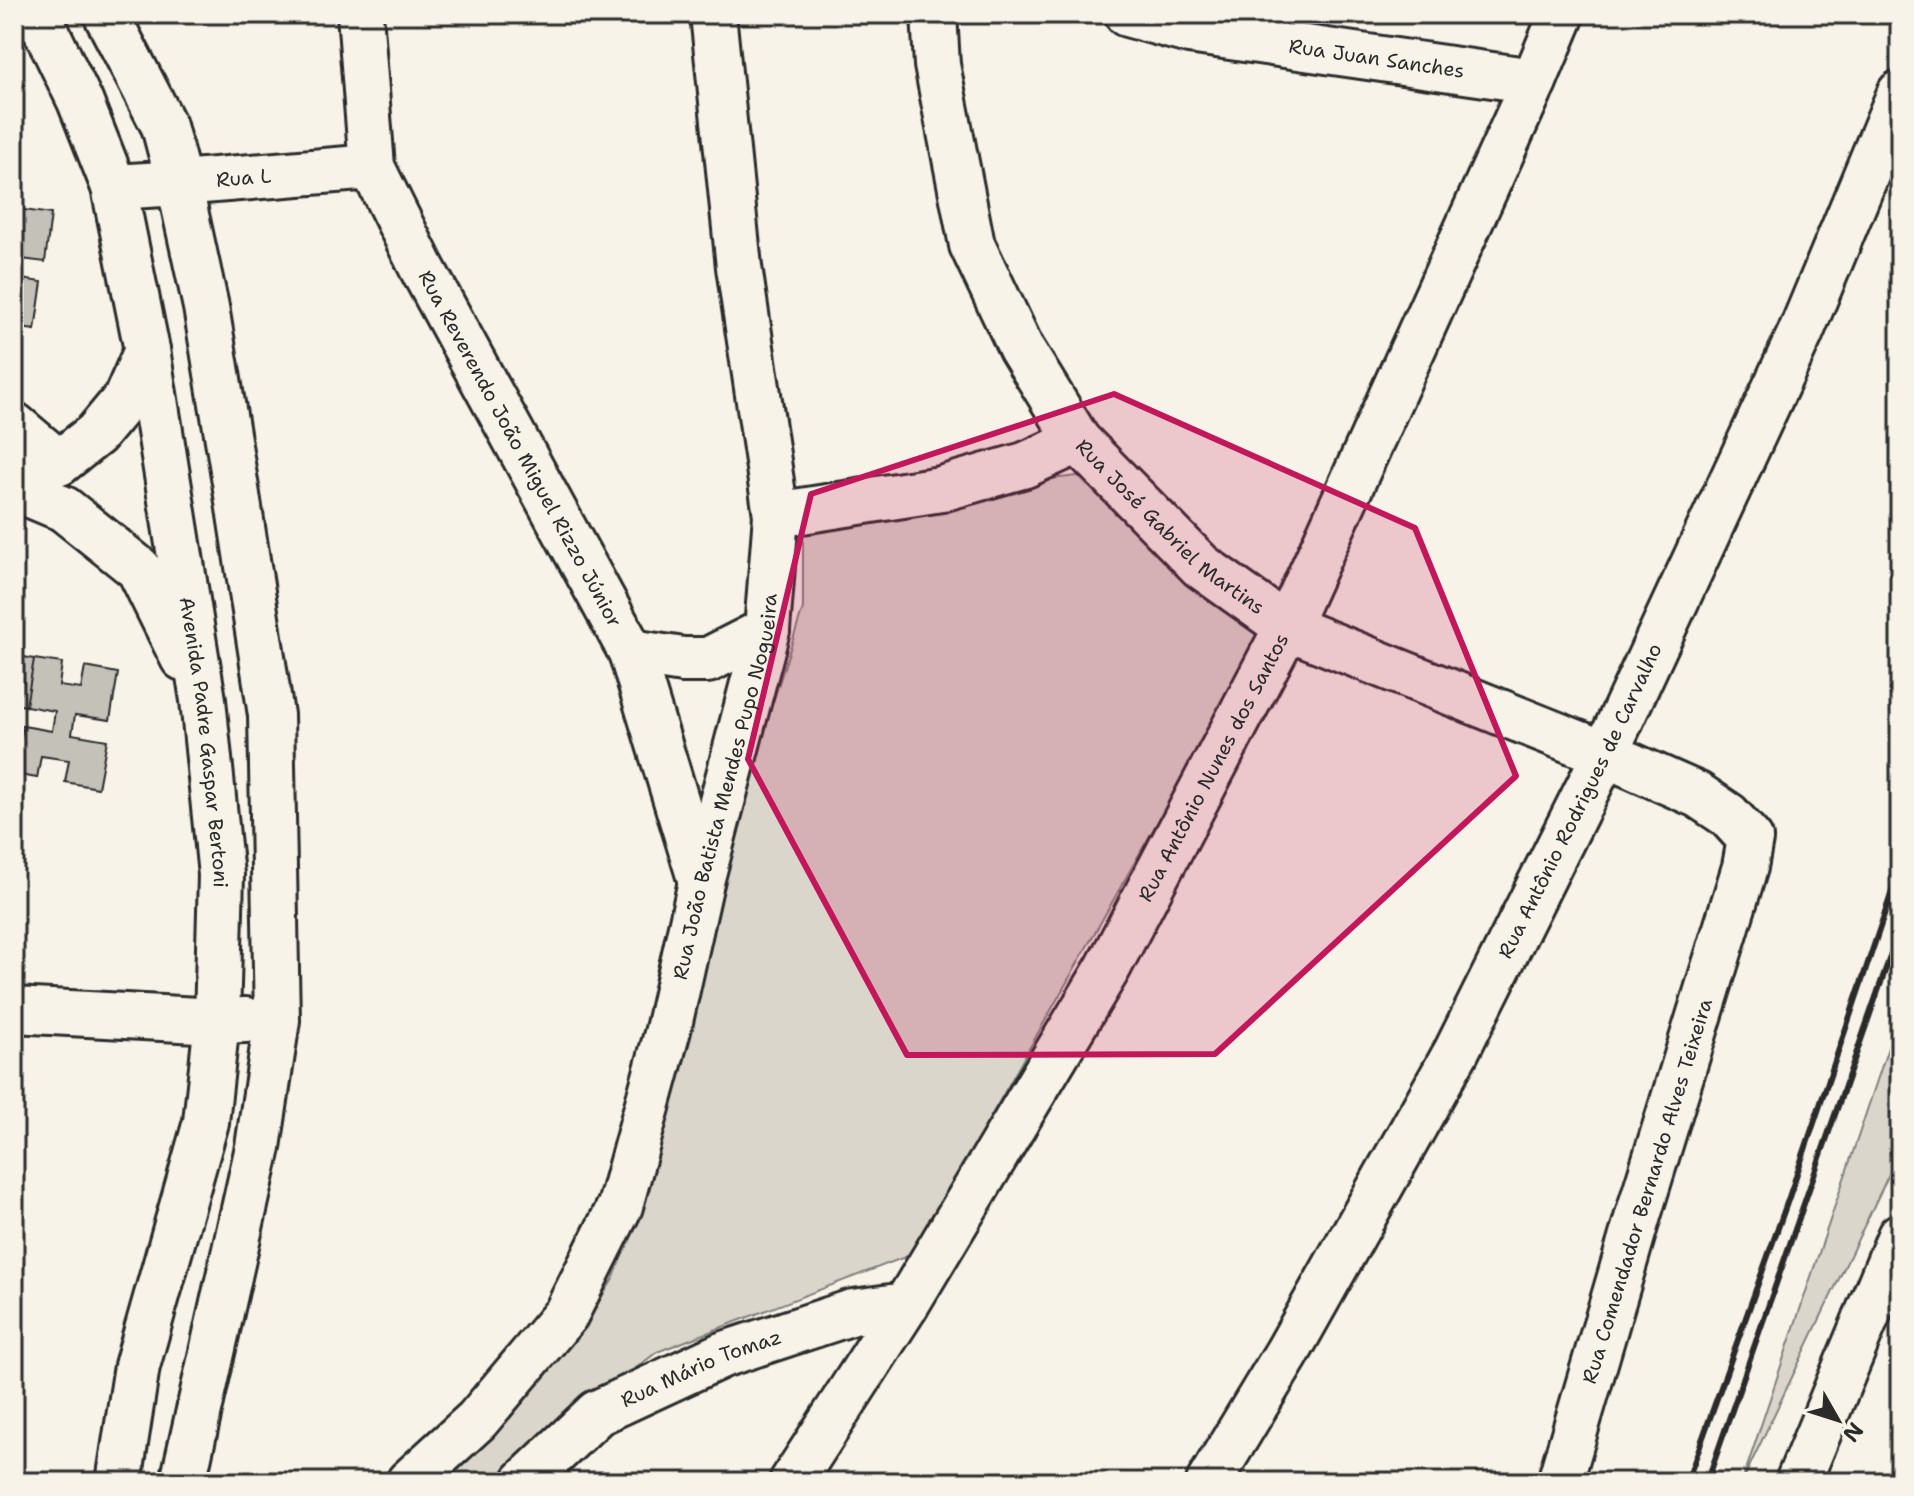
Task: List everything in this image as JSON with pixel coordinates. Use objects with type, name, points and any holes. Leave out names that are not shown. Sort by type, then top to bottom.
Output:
[{"type":"main road","name":"Avenida Padre Gaspar Bertoni","points":[[38,14],[75,90],[114,187],[147,350],[203,700],[221,875],[217,1021],[206,1122],[137,1366],[119,1482]]},
{"type":"main road","points":[[106,14],[164,126],[179,183],[208,322],[271,715],[277,1020],[258,1147],[183,1482]]},
{"type":"main road","name":"Rua Reverendo João Miguel Rizzo Júnior","points":[[360,14],[372,167],[422,268],[631,652],[701,882]]},
{"type":"main road","name":"Rua João Batista Mendes Pupo Nogueira","points":[[409,1482],[477,1420],[566,1314],[620,1206],[668,1030],[701,882],[767,630],[776,515],[739,267],[713,14]]},
{"type":"main road","name":"Rua José Gabriel Martins","points":[[934,14],[937,65],[972,245],[1021,348],[1078,441],[1201,566],[1287,627],[1605,754],[1698,795],[1728,815],[1750,839],[1735,900]]},
{"type":"main road","name":"Rua Juan Sanches","points":[[1127,14],[1189,31],[1534,81]]},
{"type":"main road","name":"Rua Antônio Nunes dos Santos","points":[[792,1482],[906,1305],[1108,968],[1287,627],[1562,14]]},
{"type":"main road","name":"Rua Antônio Rodrigues de Carvalho","points":[[1209,1482],[1287,1353],[1456,1052],[1605,754],[1800,334],[1900,93]]},
{"type":"main road","name":"Rua L","points":[[114,187],[372,167]]},
{"type":"main road","points":[[14,473],[59,463],[96,434],[126,398],[147,350]]},
{"type":"main road","points":[[14,425],[59,463]]},
{"type":"main road","points":[[776,515],[941,489],[1025,465],[1078,441]]},
{"type":"main road","points":[[14,488],[64,509],[139,569],[203,700]]},
{"type":"main road","points":[[631,652],[683,660],[708,660],[767,630]]},
{"type":"main road","name":"Rua Comendador Bernardo Alves Teixeira","points":[[1560,1482],[1735,900]]},
{"type":"main road","points":[[14,1010],[217,1021],[277,1020]]},
{"type":"main road","points":[[1798,1482],[1900,1236]]},
{"type":"main road","name":"Rua Mário Tomaz","points":[[524,1482],[597,1413],[610,1406],[722,1355],[853,1312],[906,1305]]},
{"type":"highlighted area","points":[[1114,394],[1415,528],[1516,776],[1215,1054],[907,1055],[748,759],[811,494]]},
{"type":"shaded area","points":[[1095,474],[1265,632],[913,1254],[657,1352],[575,1415],[506,1482],[437,1482],[584,1325],[613,1279],[649,1185],[720,884],[736,840],[738,795],[774,699],[803,608],[803,528],[858,501]]},
{"type":"shaded area","points":[[1900,1012],[1900,1151],[1742,1482]]},
{"type":"building","points":[[18,209],[51,214],[45,262],[14,258]]},
{"type":"building","points":[[14,278],[42,282],[35,330],[14,327]]},
{"type":"building","points":[[14,655],[34,659],[26,706],[14,704]]},
{"type":"building","points":[[34,659],[62,663],[59,686],[81,689],[85,667],[118,673],[110,720],[75,715],[72,734],[107,740],[98,788],[65,782],[69,760],[41,756],[37,778],[14,774],[23,726],[52,731],[55,711],[26,706]]},
{"type":"building","points":[[14,725],[23,726],[14,774]]},
{"type":"railway","points":[[1687,1482],[1788,1200],[1900,868]]},
{"type":"railway","points":[[1707,1482],[1900,928]]}]
